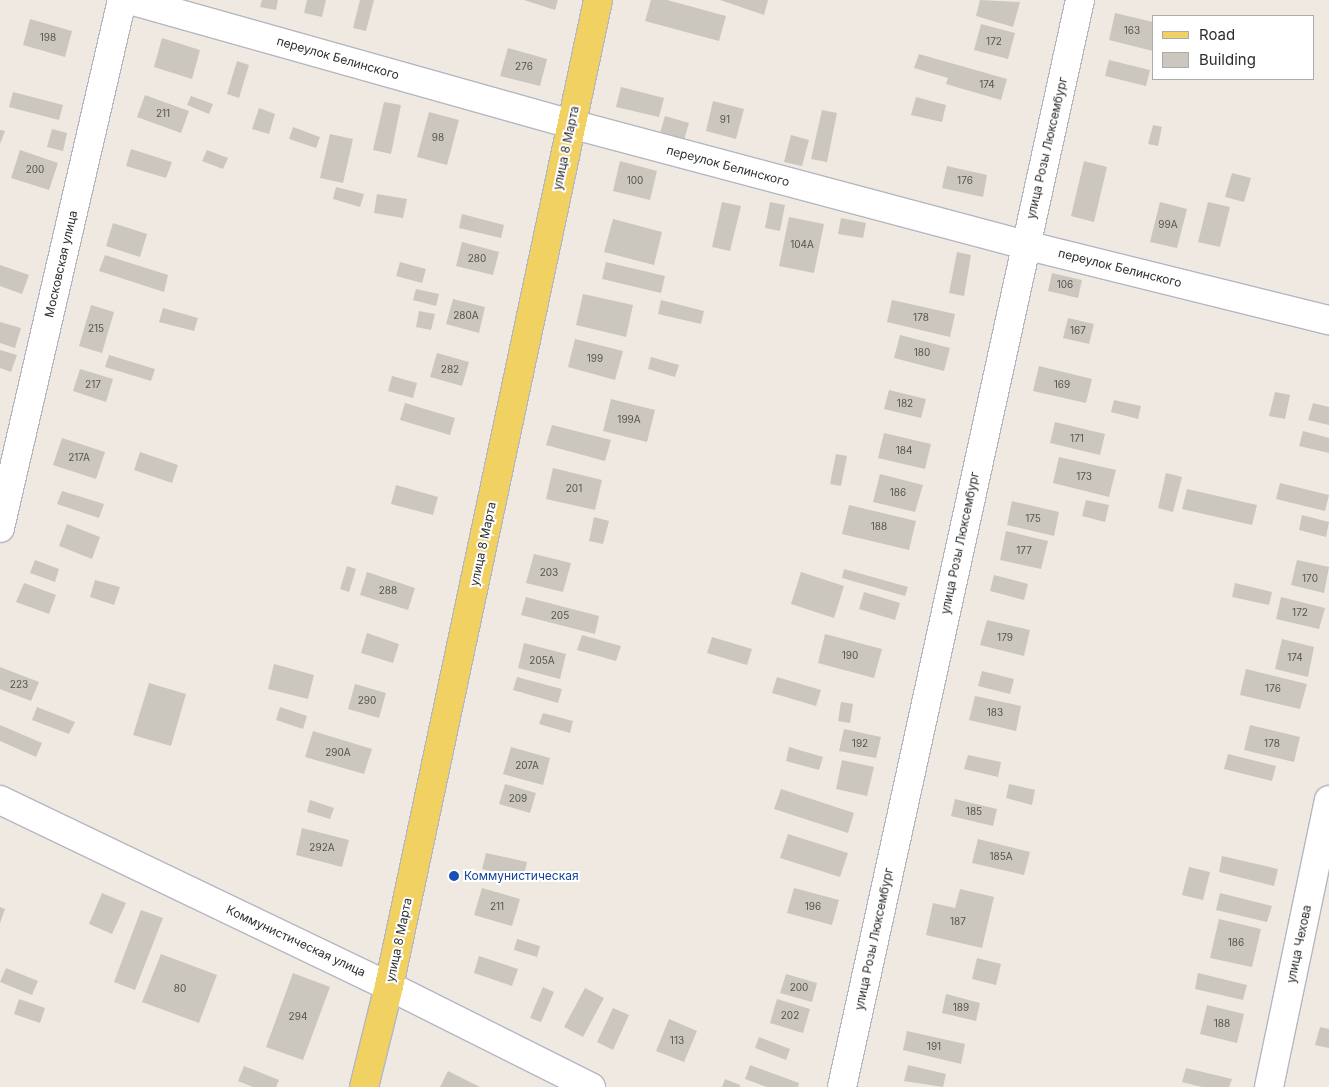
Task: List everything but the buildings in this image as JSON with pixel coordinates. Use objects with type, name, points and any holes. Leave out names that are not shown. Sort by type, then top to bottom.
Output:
[{"type":"main road","name":"улица 8 Марта","points":[[364,1087],[389,986],[598,0]]},
{"type":"street","name":"Московская улица","points":[[0,528],[122,0]]},
{"type":"street","name":"переулок Белинского","points":[[130,0],[571,124],[1025,245],[1329,320]]},
{"type":"street","name":"улица Розы Люксембург","points":[[842,1087],[1080,0]]},
{"type":"street","name":"Коммунистическая улица","points":[[0,800],[389,986],[590,1087]]},
{"type":"street","name":"улица Чехова","points":[[1269,1087],[1329,800]]},
{"type":"place","name":"Коммунистическая","points":[[454,876]]}]
